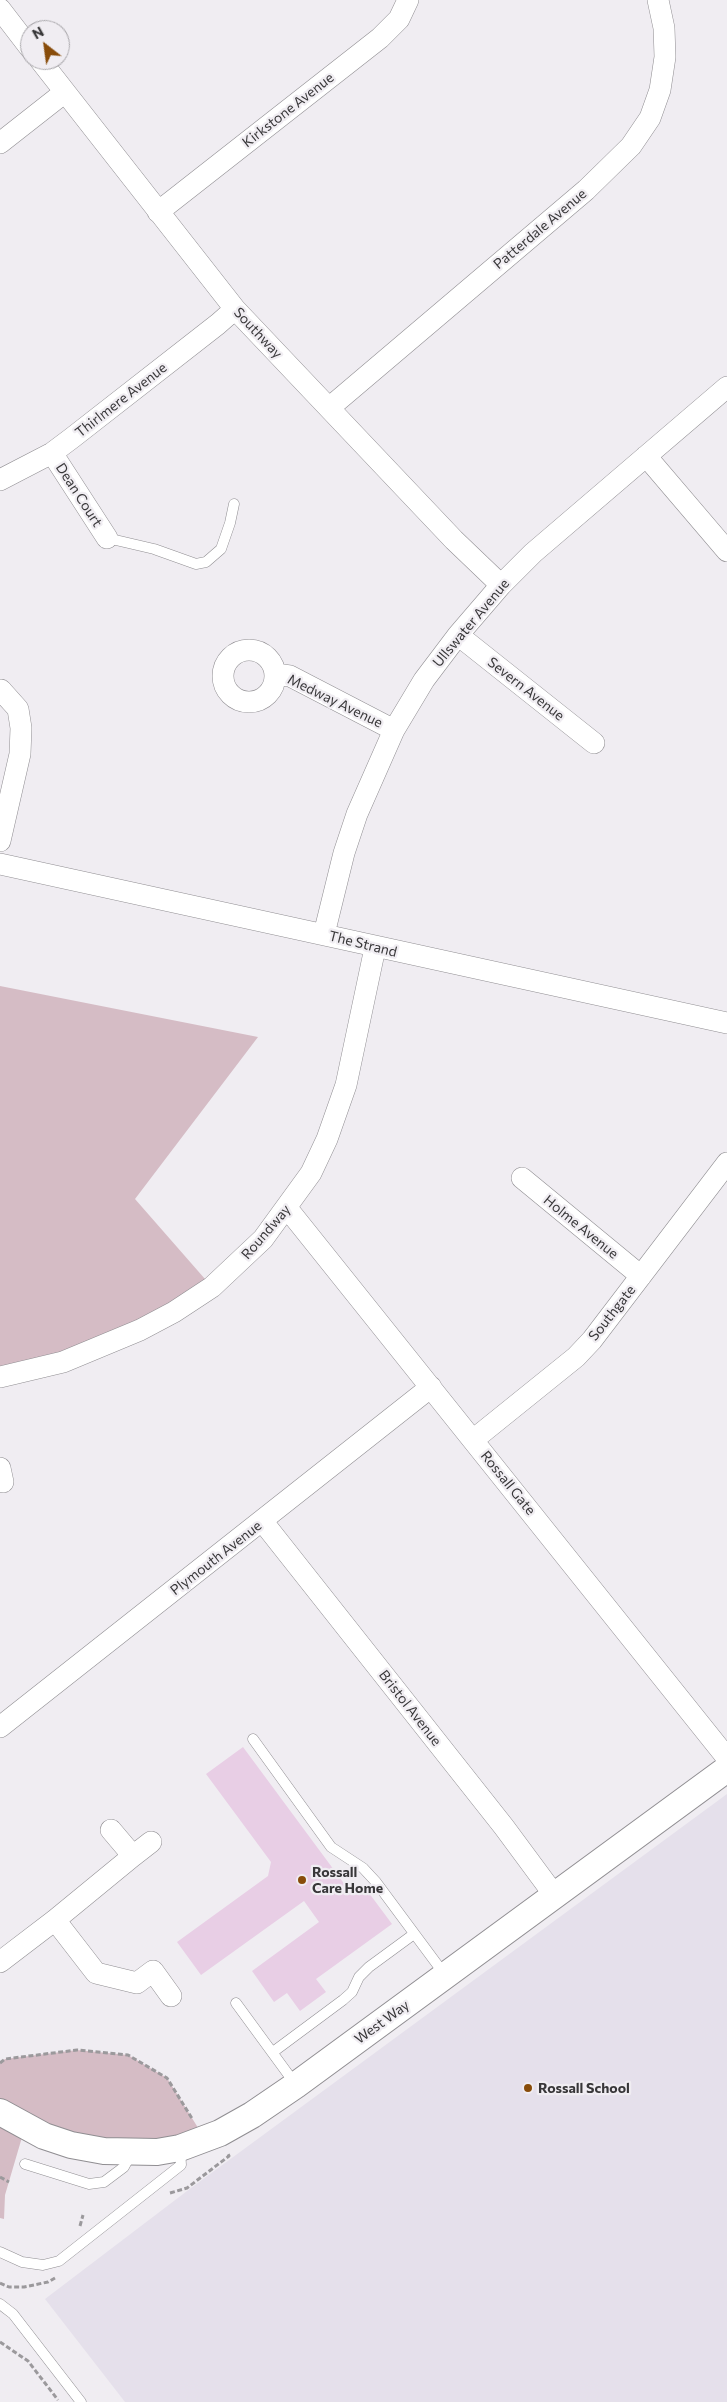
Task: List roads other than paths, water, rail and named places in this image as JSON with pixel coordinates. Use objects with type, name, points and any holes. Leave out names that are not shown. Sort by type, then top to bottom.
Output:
[{"type":"street","name":"Kirkstone Avenue","points":[[158,212],[380,38],[399,19],[408,0]]},
{"type":"street","name":"Patterdale Avenue","points":[[329,408],[586,190],[631,146],[650,118],[660,90],[665,57],[664,28],[658,0]]},
{"type":"street","points":[[0,9],[20,35]]},
{"type":"street","name":"Southway","points":[[48,70],[235,308],[501,585]]},
{"type":"street","points":[[0,143],[65,92]]},
{"type":"street","name":"Thirlmere Avenue","points":[[0,480],[52,453],[211,330],[235,308]]},
{"type":"street","name":"Ullswater Avenue","points":[[324,934],[344,853],[357,814],[394,730],[424,680],[458,635],[501,585],[540,547],[727,387]]},
{"type":"street","name":"Dean Court","points":[[52,453],[107,538]]},
{"type":"street","points":[[646,456],[727,551]]},
{"type":"street","name":"Severn Avenue","points":[[458,635],[594,743]]},
{"type":"street","name":"Medway Avenue","points":[[276,674],[290,676],[394,730]]},
{"type":"street","points":[[0,841],[20,754],[21,728],[18,709],[1,690]]},
{"type":"street","name":"The Strand","points":[[0,864],[324,934],[374,948],[727,1022]]},
{"type":"street","name":"Roundway","points":[[0,1377],[71,1360],[103,1348],[174,1312],[212,1287],[264,1238],[288,1208],[311,1173],[338,1111],[346,1085],[374,948]]},
{"type":"street","name":"Southgate","points":[[473,1440],[576,1357],[592,1340],[727,1163]]},
{"type":"street","name":"Holme Avenue","points":[[522,1178],[641,1276]]},
{"type":"street","name":"Rossall Gate","points":[[288,1208],[727,1758]]},
{"type":"street","name":"Plymouth Avenue","points":[[0,1727],[263,1522],[431,1387]]},
{"type":"street","name":"Bristol Avenue","points":[[263,1522],[498,1819],[555,1896]]},
{"type":"street","name":"West Way","points":[[0,2112],[38,2133],[71,2145],[132,2153],[180,2148],[206,2139],[252,2115],[296,2085],[727,1768]]},
{"type":"street","points":[[111,1830],[133,1856]]},
{"type":"street","points":[[0,1962],[151,1842]]},
{"type":"street","points":[[55,1920],[96,1973],[137,1983],[153,1971],[171,1996]]},
{"type":"lane","points":[[107,538],[154,549],[196,564],[206,562],[221,549],[234,504]]},
{"type":"lane","points":[[253,1739],[331,1847],[363,1868],[445,1975]]},
{"type":"lane","points":[[273,2052],[343,2000],[352,1992],[359,1977],[369,1967],[414,1934]]},
{"type":"lane","points":[[236,2003],[296,2085]]},
{"type":"lane","points":[[0,2252],[22,2262],[43,2265],[58,2261],[180,2165],[180,2148]]},
{"type":"lane","points":[[25,2164],[89,2184],[104,2182],[124,2167],[132,2153]]},
{"type":"lane","points":[[0,2304],[13,2314],[81,2402]]},
{"type":"place","name":"Rossall Care Home","points":[[302,1880]]},
{"type":"place","name":"Rossall School","points":[[528,2088]]}]
